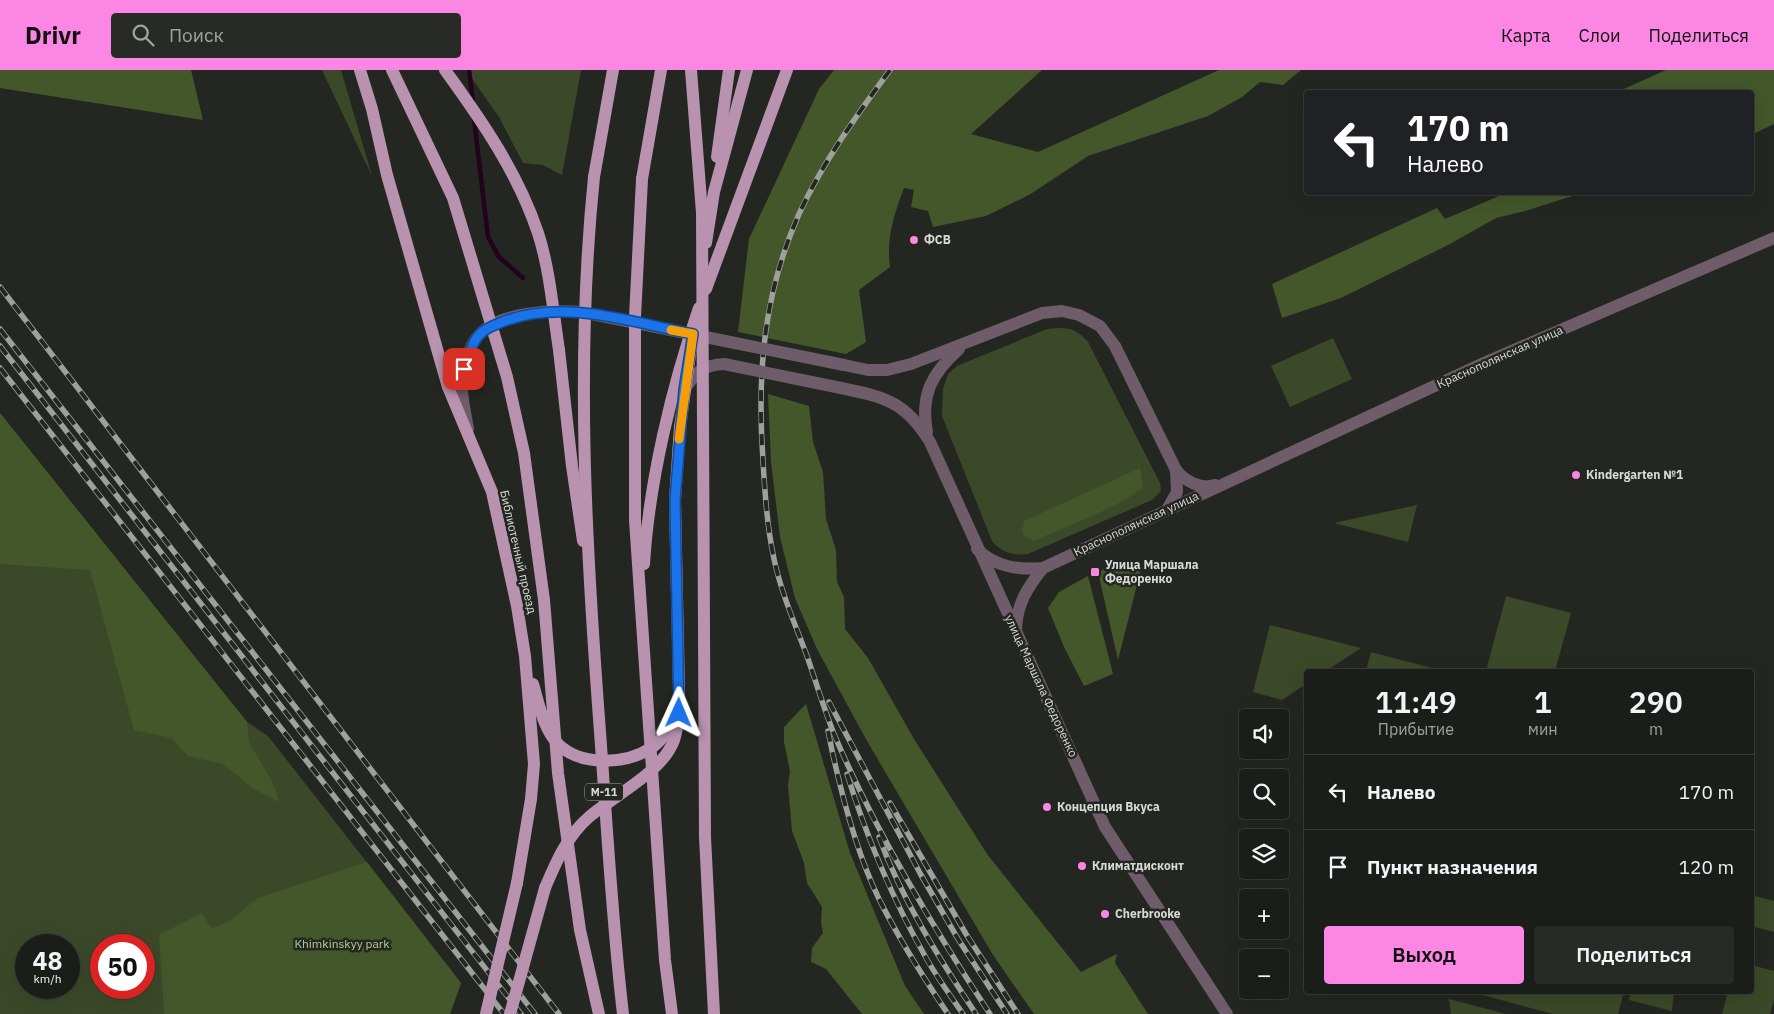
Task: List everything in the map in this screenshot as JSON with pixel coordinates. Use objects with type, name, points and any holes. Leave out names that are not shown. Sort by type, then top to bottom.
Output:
[{"type":"main road","points":[[360,70],[372,109]]},
{"type":"main road","points":[[370,70],[372,109]]},
{"type":"main road","points":[[392,70],[453,198],[502,358],[524,453],[544,600],[560,783],[580,930],[599,1014]]},
{"type":"main road","points":[[445,70],[483,123],[523,194],[538,234],[546,268],[560,350],[572,466],[587,570]]},
{"type":"main road","points":[[587,570],[582,385],[588,237],[594,177],[613,70]]},
{"type":"main road","points":[[661,70],[642,179],[635,317],[635,520],[665,960],[672,1014]]},
{"type":"main road","points":[[691,70],[702,213],[705,837],[714,1014]]},
{"type":"main road","points":[[510,1014],[545,888],[563,848],[588,818],[656,766],[673,742],[679,713],[675,500],[684,390],[714,192],[718,140],[729,70]]},
{"type":"main road","points":[[714,192],[747,70]]},
{"type":"main road","points":[[641,612],[644,556],[652,498],[668,421],[691,332],[787,70]]},
{"type":"main road","name":"Библиотечный проезд","points":[[372,109],[387,175],[448,387],[492,492],[518,606],[525,656],[534,764],[531,798],[517,883],[486,1014]]},
{"type":"main road","name":"М-11","points":[[587,570],[623,1014]]},
{"type":"main road","points":[[525,656],[546,728],[558,744],[573,754],[590,759],[612,760],[634,756],[651,748],[665,736],[679,713]]},
{"type":"street","name":"Краснополянская улица","points":[[1043,568],[1484,363],[1774,238]]},
{"type":"street","points":[[470,440],[462,388],[464,369],[479,334],[492,325],[535,312],[559,310],[582,312],[868,370],[887,370],[911,364],[1042,314],[1062,311],[1079,315],[1100,326],[1116,346],[1176,470],[1178,485],[1175,498],[1164,513]]},
{"type":"street","points":[[930,442],[925,414],[930,383],[943,363],[966,342]]},
{"type":"street","name":"улица Маршала Федоренко","points":[[684,390],[700,370],[710,364],[724,364],[841,388],[887,400],[904,409],[919,423],[930,442],[1105,827],[1227,1014]]},
{"type":"street","name":"Краснополянская улица","points":[[1176,470],[1188,481],[1202,486],[1211,487],[1229,480]]},
{"type":"street","points":[[977,549],[984,556],[1000,564],[1018,568],[1043,568]]},
{"type":"street","points":[[1015,632],[1016,618],[1022,598],[1043,568]]},
{"type":"green space","points":[[0,70],[191,70],[203,120],[0,88]]},
{"type":"green space","points":[[322,70],[341,70],[372,176]]},
{"type":"green space","points":[[466,70],[581,70],[562,175],[543,165],[523,163],[499,117]]},
{"type":"green space","points":[[834,70],[1042,70],[971,134],[1038,152],[1219,70],[1301,70],[1283,85],[1260,82],[1242,97],[1208,116],[1088,156],[1029,195],[986,216],[933,227],[928,211],[911,207],[914,190],[904,188],[897,207],[890,237],[890,267],[859,290],[866,342],[846,354],[738,332],[749,239],[819,89]]},
{"type":"green space","points":[[1666,70],[1774,70],[1774,124],[1754,134],[1754,90],[1621,90]]},
{"type":"green space","points":[[1501,195],[1576,195],[1496,218],[1450,244],[1341,298],[1282,318],[1272,284],[1437,208],[1445,219]]},
{"type":"green space","points":[[1059,328],[1075,331],[1088,342],[1160,483],[1161,491],[1152,500],[1028,554],[1013,554],[1004,551],[992,541],[942,416],[943,389],[948,374],[957,366],[1047,329]]},
{"type":"green space","points":[[1333,338],[1352,379],[1290,407],[1271,366]]},
{"type":"green space","points":[[768,394],[809,406],[813,442],[823,472],[826,519],[836,550],[837,582],[844,597],[845,629],[868,658],[914,739],[987,854],[1081,972],[1117,954],[1115,963],[1148,1014],[1034,1014],[993,955],[867,741],[817,649],[795,598],[780,537],[771,462]]},
{"type":"green space","points":[[0,413],[247,722],[268,736],[461,983],[450,1014],[0,1014]]},
{"type":"green space","points":[[0,413],[247,722],[249,742],[274,785],[279,802],[254,789],[223,764],[188,756],[171,738],[134,730],[90,570],[0,564]]},
{"type":"green space","points":[[1140,468],[1143,487],[1127,499],[1095,515],[1033,541],[1022,533],[1024,521]]},
{"type":"green space","points":[[1417,505],[1408,542],[1334,523]]},
{"type":"green space","points":[[1128,562],[1141,569],[1118,660],[1098,572],[1113,565]]},
{"type":"green space","points":[[1088,576],[1113,674],[1084,686],[1064,647],[1048,608],[1059,592]]},
{"type":"green space","points":[[1506,596],[1571,613],[1556,669],[1487,669]]},
{"type":"green space","points":[[1270,625],[1361,648],[1329,669],[1304,669],[1304,685],[1282,700],[1253,692]]},
{"type":"green space","points":[[1371,652],[1432,668],[1432,669],[1367,669]]},
{"type":"green space","points":[[806,704],[850,853],[905,986],[924,1014],[862,1014],[826,969],[811,962],[812,948],[823,933],[821,923],[822,907],[807,883],[804,863],[792,831],[788,786],[790,771],[784,742],[784,727]]},
{"type":"green space","name":"Khimkinskyy park","points":[[367,862],[461,983],[450,1014],[164,1014],[159,935],[202,913],[211,928],[228,922],[258,898]]},
{"type":"green space","points":[[1754,896],[1774,901],[1774,932],[1754,927]]},
{"type":"green space","points":[[1754,966],[1774,971],[1774,999],[1770,1014],[1722,1014],[1727,994],[1754,994]]},
{"type":"green space","points":[[1479,994],[1623,994],[1618,1014],[1553,1014]]},
{"type":"green space","points":[[1630,994],[1674,994],[1672,1011],[1629,1000]]},
{"type":"green space","points":[[1449,999],[1506,1014],[1451,1014]]},
{"type":"waterway","points":[[469,70],[473,101]]},
{"type":"waterway","points":[[474,119],[488,237],[499,257],[523,278]]},
{"type":"railway","points":[[890,70],[829,158],[808,195],[787,244],[777,275],[765,335],[762,366],[761,429],[767,510],[780,584],[834,734],[886,842],[947,947],[990,1014]]},
{"type":"railway","points":[[0,287],[559,1014]]},
{"type":"railway","points":[[0,329],[535,1014]]},
{"type":"railway","points":[[0,346],[521,1014]]},
{"type":"railway","points":[[0,368],[504,1014]]},
{"type":"railway","points":[[829,702],[921,875],[958,939],[1007,1014]]},
{"type":"railway","points":[[828,731],[849,817],[870,880],[903,943],[948,1014]]},
{"type":"railway","points":[[847,774],[863,821],[891,890],[929,963],[963,1014]]},
{"type":"railway","points":[[890,803],[966,934],[1018,1014]]},
{"type":"railway","points":[[879,837],[910,906],[935,950],[976,1014]]},
{"type":"slow traffic","points":[[671,330],[693,334],[684,390],[679,439]]},
{"type":"place","name":"ФСВ","points":[[914,240]]},
{"type":"place","name":"Kindergarten №1","points":[[1576,475]]},
{"type":"place","name":"Улица Маршала Федоренко","points":[[1095,572]]},
{"type":"place","name":"Концепция Вкуса","points":[[1047,807]]},
{"type":"place","name":"Климатдисконт","points":[[1082,866]]},
{"type":"place","name":"Cherbrooke","points":[[1105,914]]},
{"type":"route","points":[[464,369],[479,334],[492,325],[535,312],[559,310],[582,312],[693,334],[684,390],[675,500],[679,713]]}]
